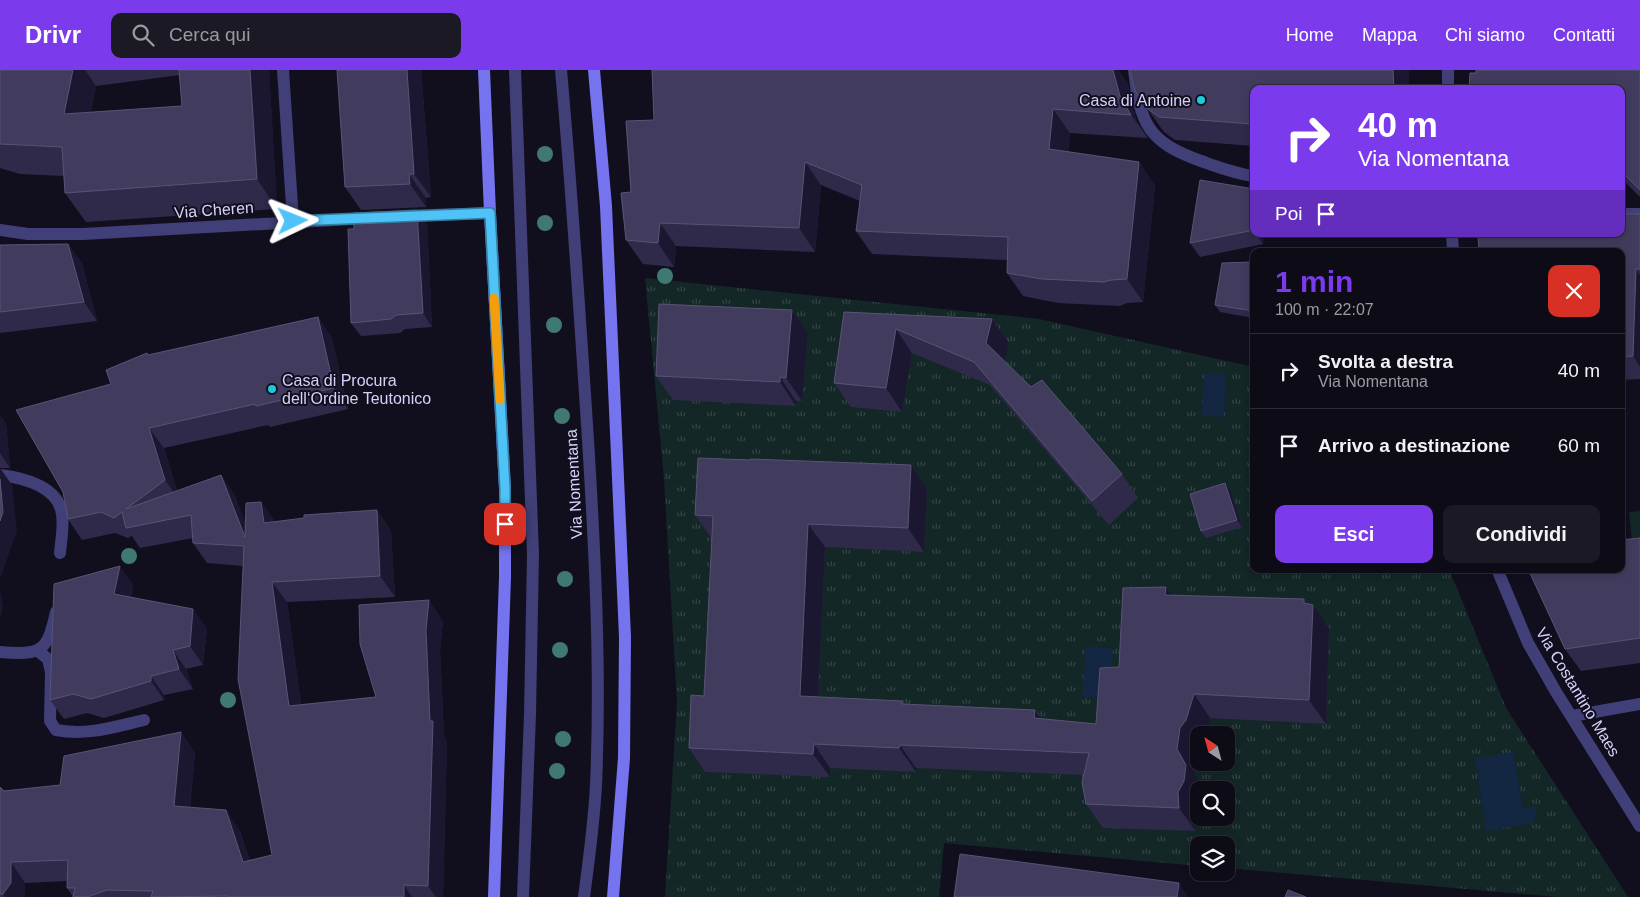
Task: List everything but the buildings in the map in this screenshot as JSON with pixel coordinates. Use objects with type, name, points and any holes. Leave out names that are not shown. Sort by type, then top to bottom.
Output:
[{"type":"main road","points":[[484,70],[505,489],[503,650],[494,897]]},
{"type":"main road","points":[[594,70],[606,206],[625,637],[624,758],[613,897]]},
{"type":"street","points":[[283,70],[293,221]]},
{"type":"street","points":[[515,70],[533,555],[530,723],[523,897]]},
{"type":"street","name":"Via Nomentana","points":[[561,70],[577,263],[591,500],[597,646],[596,786],[592,839],[584,897]]},
{"type":"street","points":[[1134,70],[1137,96],[1142,113],[1148,127],[1160,141],[1183,155],[1250,175]]},
{"type":"street","points":[[1448,70],[1448,85]]},
{"type":"street","name":"Via Cheren","points":[[0,230],[28,234],[83,234],[293,221],[490,213]]},
{"type":"street","points":[[1625,214],[1640,214]]},
{"type":"street","points":[[0,475],[18,477],[43,488],[56,497],[62,514],[60,553]]},
{"type":"street","name":"Via Costantino Maes","points":[[1499,573],[1528,642],[1640,826]]},
{"type":"street","points":[[0,652],[29,653],[38,651],[47,643],[52,630],[58,600]]},
{"type":"street","points":[[38,651],[48,659],[51,672],[50,721],[56,730],[73,733],[89,732],[144,720]]},
{"type":"street","points":[[1572,716],[1640,704]]},
{"type":"green space","points":[[645,278],[1039,319],[1250,366],[1250,573],[1451,573],[1506,708],[1628,897],[1558,897],[1235,869],[1235,836],[1190,836],[1190,865],[944,843],[939,897],[665,897],[677,702],[664,479]]},
{"type":"green space","points":[[1640,511],[1640,561],[1634,561],[1629,512]]},
{"type":"water","points":[[1204,373],[1226,373],[1224,417],[1202,416]]},
{"type":"water","points":[[1086,646],[1113,649],[1108,699],[1082,697]]},
{"type":"water","points":[[1513,752],[1523,809],[1537,806],[1534,823],[1486,831],[1475,758]]},
{"type":"slow traffic","points":[[494,298],[500,400]]},
{"type":"place","name":"Casa di Antoine","points":[[1201,100]]},
{"type":"place","name":"Casa di Procura dell‘Ordine Teutonico","points":[[272,389]]},
{"type":"route","points":[[293,221],[490,213],[505,489],[505,524]]}]
